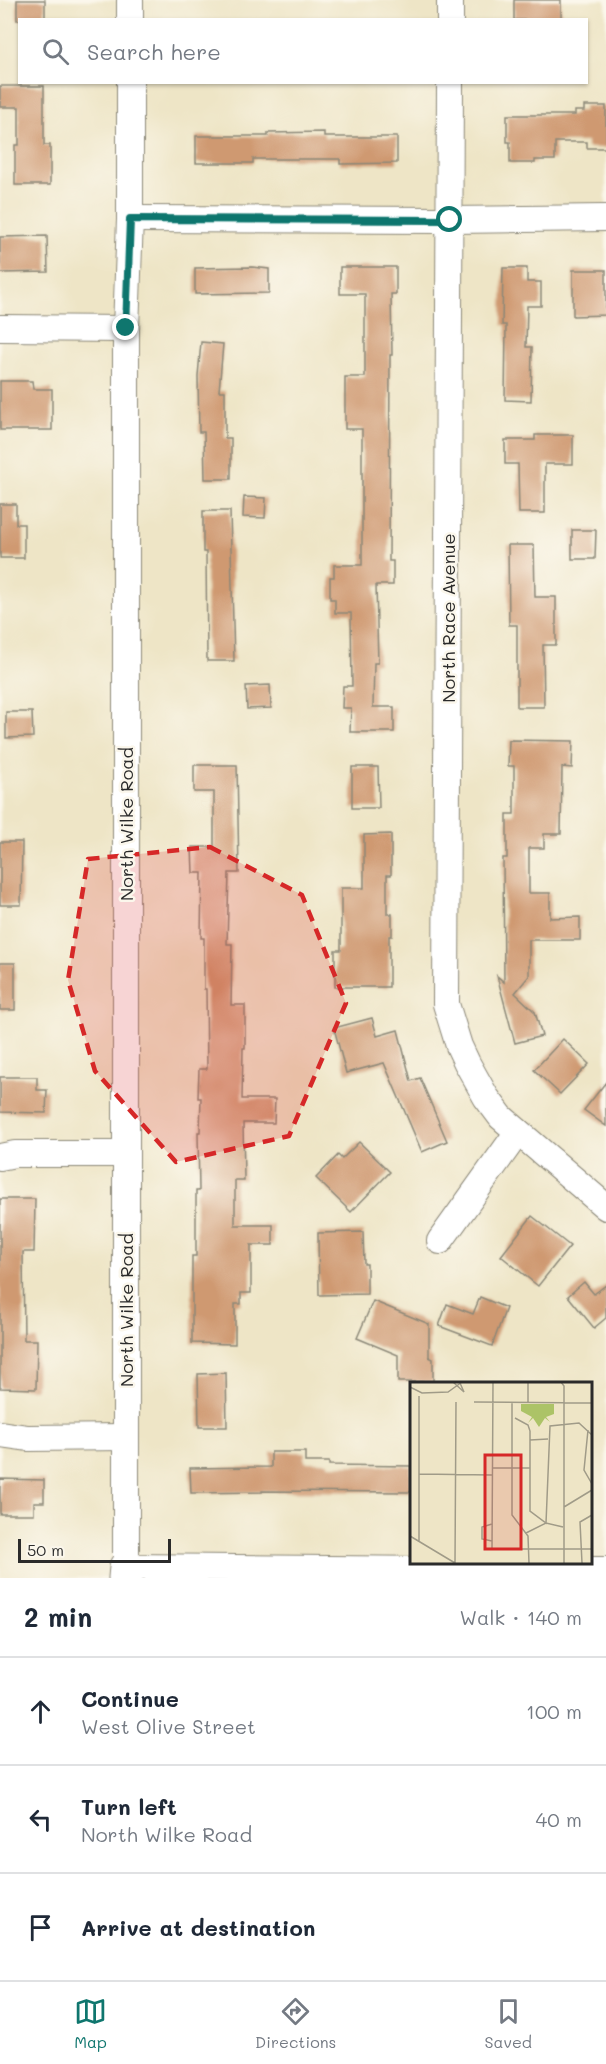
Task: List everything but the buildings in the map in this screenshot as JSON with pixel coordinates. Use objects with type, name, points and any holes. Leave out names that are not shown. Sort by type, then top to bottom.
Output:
[{"type":"street","points":[[130,0],[130,18]]},
{"type":"street","points":[[450,0],[450,18]]},
{"type":"street","name":"North Wilke Road","points":[[126,1574],[126,328],[130,219],[130,84]]},
{"type":"street","name":"North Race Avenue","points":[[450,84],[446,1004],[459,1046],[477,1082],[501,1117],[606,1207]]},
{"type":"street","points":[[130,219],[606,218]]},
{"type":"street","points":[[0,328],[126,328]]},
{"type":"street","points":[[440,1241],[518,1132]]},
{"type":"street","points":[[0,1157],[15,1154],[126,1154]]},
{"type":"street","points":[[0,1434],[28,1438],[126,1437]]},
{"type":"street","points":[[126,1574],[436,1574],[606,1570]]},
{"type":"highlighted area","points":[[210,847],[302,895],[346,1003],[289,1136],[176,1162],[95,1071],[68,980],[88,859]]},
{"type":"route","points":[[126,328],[130,219],[450,220]]}]
